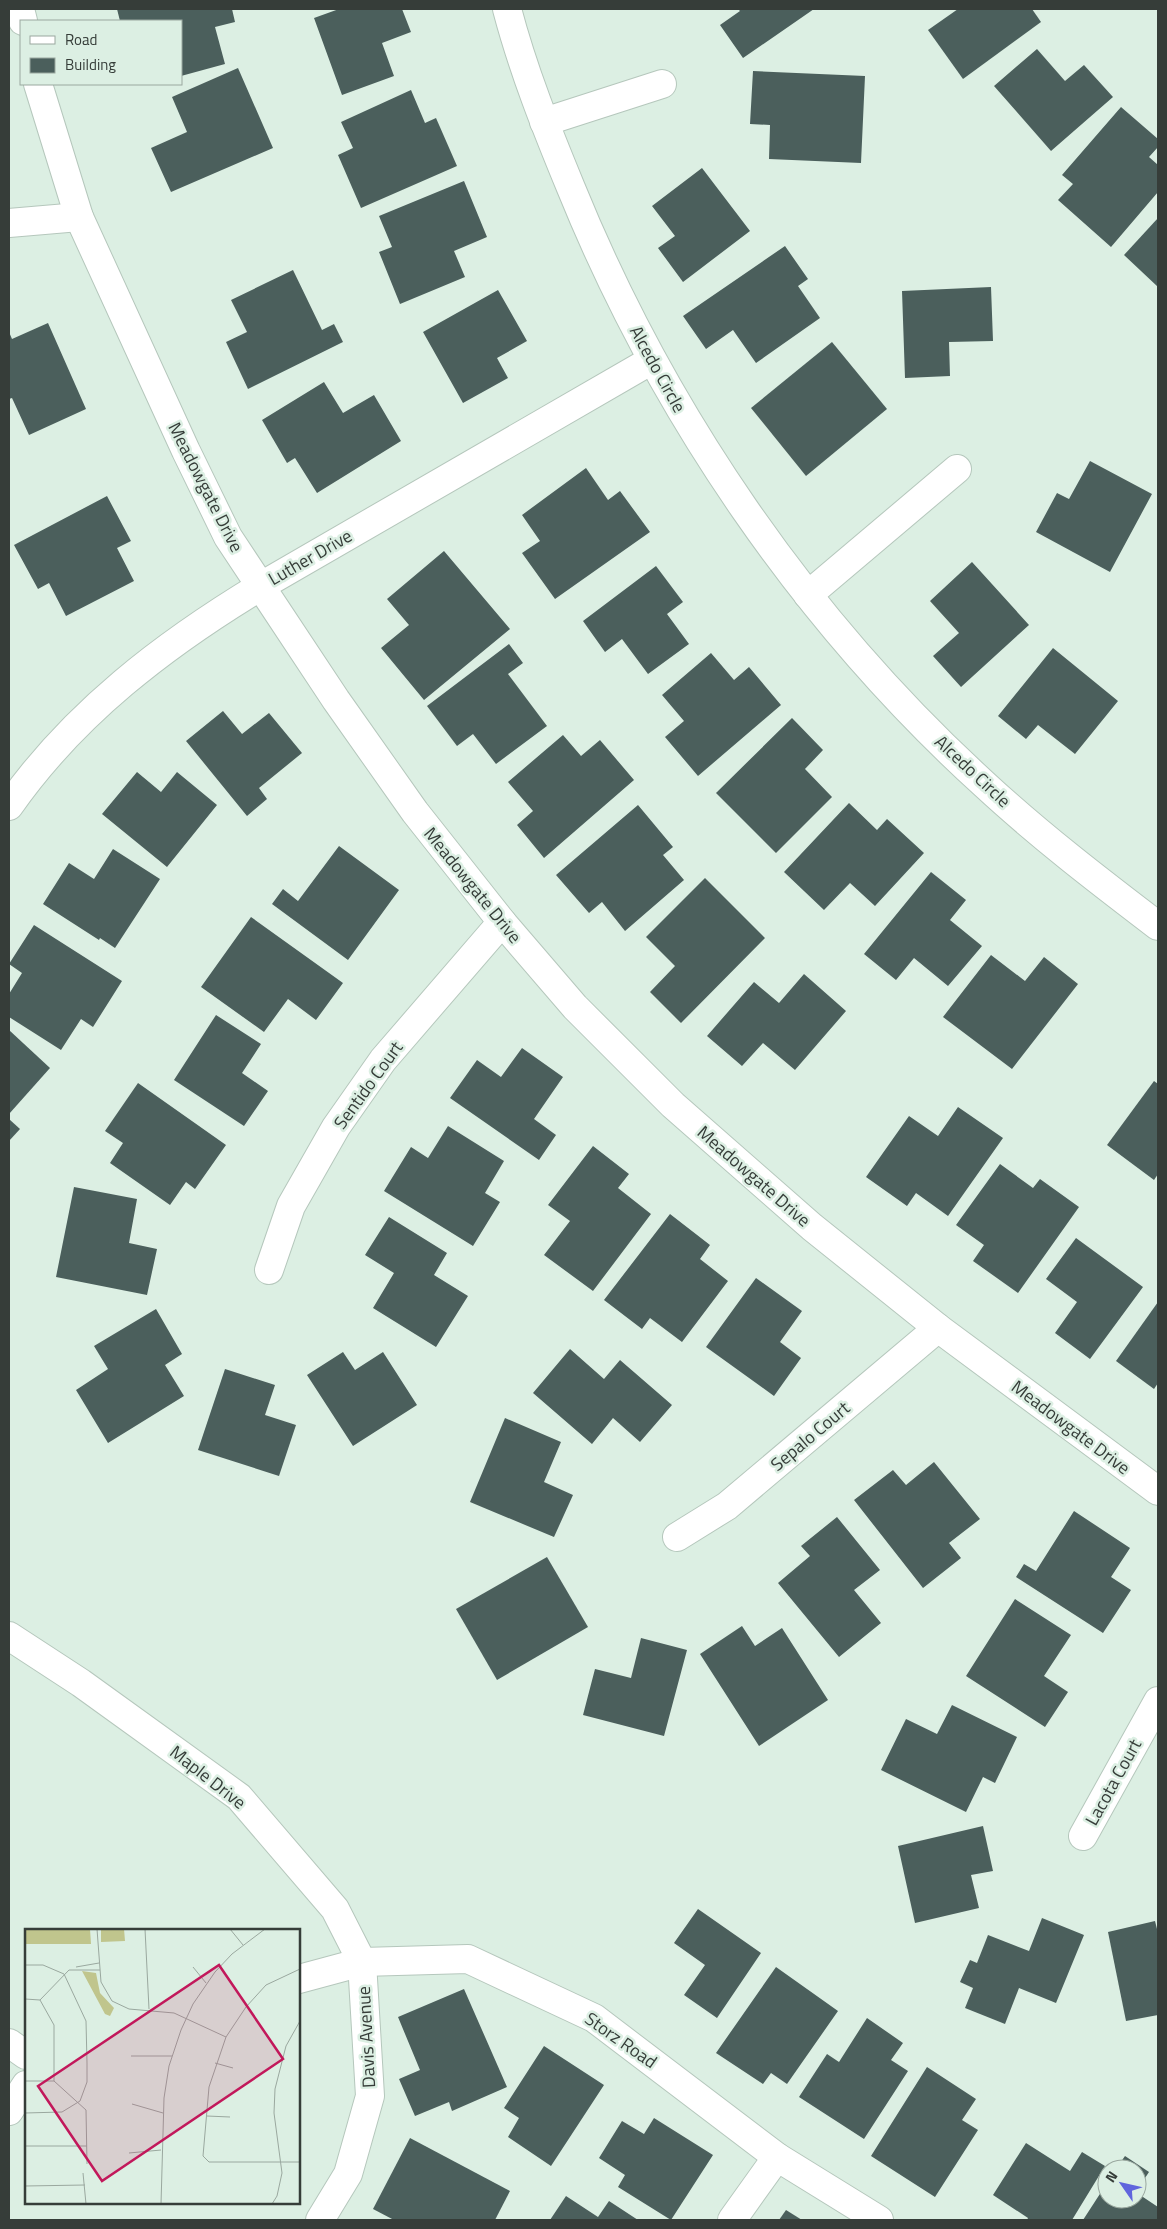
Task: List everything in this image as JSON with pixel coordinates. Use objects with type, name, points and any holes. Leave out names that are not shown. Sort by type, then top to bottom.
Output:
[{"type":"street","name":"Alcedo Circle","points":[[507,9],[544,122],[591,237],[652,360],[701,445],[768,542],[808,595],[900,701],[983,784],[1072,861],[1158,926]]},
{"type":"street","points":[[544,122],[662,84]]},
{"type":"street","name":"Meadowgate Drive","points":[[38,85],[79,217],[186,451],[228,537],[336,700],[415,812],[502,922],[575,1007],[673,1106],[812,1227],[938,1328],[1158,1491]]},
{"type":"street","points":[[9,224],[79,217]]},
{"type":"street","name":"Luther Drive","points":[[9,806],[26,781],[82,720],[151,658],[204,620],[652,360]]},
{"type":"street","points":[[808,595],[957,469]]},
{"type":"street","name":"Sentido Court","points":[[269,1270],[291,1206],[336,1127],[383,1060],[502,922]]},
{"type":"street","name":"Sepalo Court","points":[[677,1537],[728,1506],[938,1328]]},
{"type":"street","name":"Maple Drive","points":[[9,1636],[81,1683],[239,1797],[335,1909],[362,1962]]},
{"type":"street","name":"Lacota Court","points":[[1083,1836],[1158,1701]]},
{"type":"street","name":"Storz Road","points":[[300,1979],[362,1962],[468,1959],[594,2018],[777,2157],[879,2220]]},
{"type":"street","name":"Davis Avenue","points":[[320,2220],[348,2174],[370,2096],[362,1962]]},
{"type":"street","points":[[9,2042],[25,2054]]},
{"type":"street","points":[[9,2111],[25,2087]]},
{"type":"street","points":[[732,2220],[777,2157]]},
{"type":"building","points":[[117,9],[232,9],[235,22],[215,27],[225,64],[182,76],[182,20],[120,20]]},
{"type":"building","points":[[339,9],[402,9],[411,32],[382,43],[394,76],[342,95],[314,18]]},
{"type":"building","points":[[738,9],[814,9],[743,58],[720,25],[740,11]]},
{"type":"building","points":[[958,9],[1032,9],[1041,22],[963,79],[928,30]]},
{"type":"building","points":[[1037,49],[1065,81],[1084,65],[1113,97],[1051,151],[994,86]]},
{"type":"building","points":[[238,68],[273,148],[171,192],[151,148],[187,132],[172,97]]},
{"type":"building","points":[[753,71],[865,76],[861,163],[769,159],[770,125],[750,124]]},
{"type":"building","points":[[411,90],[425,123],[436,118],[457,166],[361,208],[338,155],[353,148],[341,122]]},
{"type":"building","points":[[1121,107],[1158,139],[1158,147],[1149,157],[1158,165],[1158,192],[1111,247],[1058,200],[1073,184],[1062,175]]},
{"type":"building","points":[[702,168],[750,231],[683,282],[658,248],[675,236],[652,206]]},
{"type":"building","points":[[464,181],[487,237],[454,251],[465,277],[400,304],[379,252],[392,247],[379,216]]},
{"type":"building","points":[[1158,218],[1158,287],[1124,255]]},
{"type":"building","points":[[785,246],[808,279],[798,286],[820,318],[756,363],[733,330],[706,349],[683,316]]},
{"type":"building","points":[[293,270],[322,330],[334,324],[343,342],[248,389],[226,342],[247,332],[231,300]]},
{"type":"building","points":[[991,287],[993,341],[949,342],[950,376],[905,378],[902,291]]},
{"type":"building","points":[[498,290],[527,341],[497,358],[508,378],[463,403],[423,332]]},
{"type":"building","points":[[48,323],[86,409],[29,435],[12,398],[9,399],[9,332],[12,339]]},
{"type":"building","points":[[832,342],[887,409],[806,476],[751,408]]},
{"type":"building","points":[[324,382],[343,413],[374,395],[401,441],[317,493],[295,458],[287,463],[262,420]]},
{"type":"building","points":[[1090,461],[1152,494],[1110,572],[1036,532],[1057,493],[1069,499]]},
{"type":"building","points":[[586,468],[608,500],[620,491],[650,532],[555,599],[522,553],[540,541],[522,515]]},
{"type":"building","points":[[107,496],[131,541],[117,548],[134,581],[66,616],[49,583],[38,589],[14,545]]},
{"type":"building","points":[[444,551],[510,629],[424,700],[381,648],[409,625],[387,599]]},
{"type":"building","points":[[972,562],[1029,625],[961,687],[933,656],[959,633],[930,601]]},
{"type":"building","points":[[656,566],[683,602],[667,614],[689,644],[648,674],[622,639],[605,652],[583,621]]},
{"type":"building","points":[[509,644],[523,663],[508,674],[547,726],[496,764],[473,734],[457,746],[427,706]]},
{"type":"building","points":[[1053,648],[1118,701],[1075,754],[1038,725],[1026,739],[998,716]]},
{"type":"building","points":[[711,653],[734,680],[749,667],[781,705],[698,776],[665,737],[684,721],[662,695]]},
{"type":"building","points":[[223,711],[242,734],[269,713],[302,753],[259,788],[267,799],[247,816],[186,741]]},
{"type":"building","points":[[792,718],[823,750],[805,769],[832,797],[776,853],[716,793]]},
{"type":"building","points":[[563,735],[581,756],[600,740],[634,780],[544,858],[517,825],[533,811],[508,782]]},
{"type":"building","points":[[137,772],[161,792],[177,772],[217,805],[167,867],[102,814]]},
{"type":"building","points":[[849,803],[877,830],[887,819],[924,853],[875,906],[850,883],[824,910],[784,872]]},
{"type":"building","points":[[638,805],[673,847],[663,855],[684,880],[625,931],[602,902],[589,913],[556,875]]},
{"type":"building","points":[[339,846],[399,890],[348,960],[272,904],[283,889],[298,901]]},
{"type":"building","points":[[113,849],[160,879],[115,948],[100,938],[99,940],[43,904],[69,863],[94,879]]},
{"type":"building","points":[[931,872],[966,900],[950,920],[982,946],[948,986],[914,958],[896,980],[864,954]]},
{"type":"building","points":[[705,878],[765,938],[681,1023],[650,992],[675,966],[646,937]]},
{"type":"building","points":[[251,917],[343,983],[316,1020],[288,999],[264,1032],[201,987]]},
{"type":"building","points":[[34,925],[122,981],[93,1027],[81,1019],[61,1050],[9,1017],[9,994],[22,973],[9,964]]},
{"type":"building","points":[[991,955],[1025,981],[1044,957],[1078,984],[1012,1069],[943,1017]]},
{"type":"building","points":[[804,974],[846,1011],[795,1070],[763,1043],[742,1066],[707,1036],[754,982],[779,1003]]},
{"type":"building","points":[[216,1015],[261,1044],[242,1073],[268,1091],[244,1126],[174,1080]]},
{"type":"building","points":[[9,1030],[50,1068],[9,1114]]},
{"type":"building","points":[[522,1048],[563,1077],[534,1119],[556,1135],[539,1160],[450,1098],[477,1060],[501,1077]]},
{"type":"building","points":[[1154,1081],[1158,1084],[1158,1174],[1154,1180],[1107,1145]]},
{"type":"building","points":[[138,1083],[226,1145],[195,1189],[186,1182],[170,1205],[110,1163],[123,1143],[105,1131]]},
{"type":"building","points":[[958,1107],[1003,1138],[948,1216],[916,1193],[907,1206],[866,1177],[909,1116],[938,1136]]},
{"type":"building","points":[[9,1119],[20,1129],[9,1141]]},
{"type":"building","points":[[448,1126],[504,1161],[485,1193],[500,1202],[473,1246],[384,1191],[411,1147],[428,1158]]},
{"type":"building","points":[[593,1146],[629,1174],[618,1188],[651,1214],[593,1291],[544,1255],[570,1221],[548,1205]]},
{"type":"building","points":[[1000,1164],[1033,1188],[1040,1179],[1079,1207],[1018,1293],[973,1261],[984,1245],[956,1225]]},
{"type":"building","points":[[74,1187],[137,1199],[129,1243],[157,1249],[147,1295],[56,1277]]},
{"type":"building","points":[[670,1214],[710,1245],[700,1259],[728,1281],[682,1342],[650,1318],[642,1329],[604,1300]]},
{"type":"building","points":[[389,1217],[447,1253],[434,1275],[468,1296],[436,1347],[373,1308],[394,1273],[365,1255]]},
{"type":"building","points":[[1076,1238],[1143,1287],[1090,1359],[1055,1333],[1077,1302],[1046,1279]]},
{"type":"building","points":[[756,1278],[802,1311],[780,1342],[801,1358],[774,1396],[706,1347]]},
{"type":"building","points":[[1158,1302],[1158,1383],[1154,1389],[1116,1361]]},
{"type":"building","points":[[156,1309],[182,1354],[165,1365],[184,1396],[108,1443],[76,1390],[108,1369],[94,1346]]},
{"type":"building","points":[[570,1349],[604,1379],[620,1360],[672,1405],[640,1442],[613,1418],[592,1444],[533,1393]]},
{"type":"building","points":[[343,1352],[355,1370],[383,1352],[417,1405],[353,1446],[307,1375]]},
{"type":"building","points":[[225,1369],[275,1385],[265,1415],[296,1425],[279,1476],[198,1450]]},
{"type":"building","points":[[505,1418],[561,1442],[544,1482],[573,1495],[554,1537],[470,1502]]},
{"type":"building","points":[[934,1462],[980,1519],[949,1543],[961,1558],[923,1588],[854,1500],[893,1470],[906,1485]]},
{"type":"building","points":[[1074,1511],[1130,1548],[1111,1577],[1131,1590],[1103,1633],[1016,1577],[1024,1564],[1036,1571]]},
{"type":"building","points":[[837,1517],[880,1570],[854,1590],[881,1623],[839,1657],[778,1583],[810,1556],[801,1546]]},
{"type":"building","points":[[547,1557],[588,1627],[497,1680],[456,1609]]},
{"type":"building","points":[[1015,1599],[1071,1635],[1044,1676],[1068,1692],[1045,1727],[966,1676]]},
{"type":"building","points":[[742,1626],[755,1646],[782,1628],[828,1700],[759,1746],[700,1654]]},
{"type":"building","points":[[641,1638],[687,1650],[664,1736],[583,1715],[595,1669],[631,1678]]},
{"type":"building","points":[[952,1705],[1017,1737],[995,1783],[983,1777],[966,1812],[881,1770],[906,1719],[937,1734]]},
{"type":"building","points":[[983,1826],[993,1871],[971,1875],[979,1908],[915,1923],[898,1846]]},
{"type":"building","points":[[698,1909],[761,1953],[717,2018],[684,1995],[705,1965],[674,1943]]},
{"type":"building","points":[[1042,1918],[1084,1935],[1056,2003],[1019,1988],[1005,2024],[965,2008],[973,1988],[960,1982],[970,1960],[977,1963],[988,1935],[1029,1951]]},
{"type":"building","points":[[1155,1921],[1158,1933],[1158,2015],[1126,2021],[1108,1932]]},
{"type":"building","points":[[776,1967],[838,2011],[787,2084],[771,2073],[763,2084],[716,2053]]},
{"type":"building","points":[[464,1989],[507,2087],[452,2111],[449,2102],[415,2116],[399,2079],[420,2070],[398,2017]]},
{"type":"building","points":[[867,2018],[903,2043],[891,2060],[908,2071],[864,2139],[799,2097],[827,2054],[839,2062]]},
{"type":"building","points":[[544,2046],[604,2085],[551,2166],[508,2137],[519,2118],[504,2108]]},
{"type":"building","points":[[927,2067],[976,2099],[962,2120],[978,2130],[935,2197],[871,2156]]},
{"type":"building","points":[[654,2118],[713,2155],[671,2220],[618,2187],[625,2175],[599,2158],[622,2121],[644,2134]]},
{"type":"building","points":[[410,2138],[510,2191],[495,2220],[394,2220],[373,2209]]},
{"type":"building","points":[[1026,2143],[1070,2171],[1082,2152],[1097,2161],[1097,2179],[1072,2220],[1027,2220],[1028,2218],[993,2195]]},
{"type":"building","points":[[566,2196],[598,2217],[609,2201],[638,2220],[550,2220]]},
{"type":"building","points":[[1097,2198],[1097,2209],[1147,2209],[1147,2200],[1158,2207],[1158,2220],[1083,2220]]},
{"type":"building","points":[[786,2210],[802,2220],[779,2220]]}]
